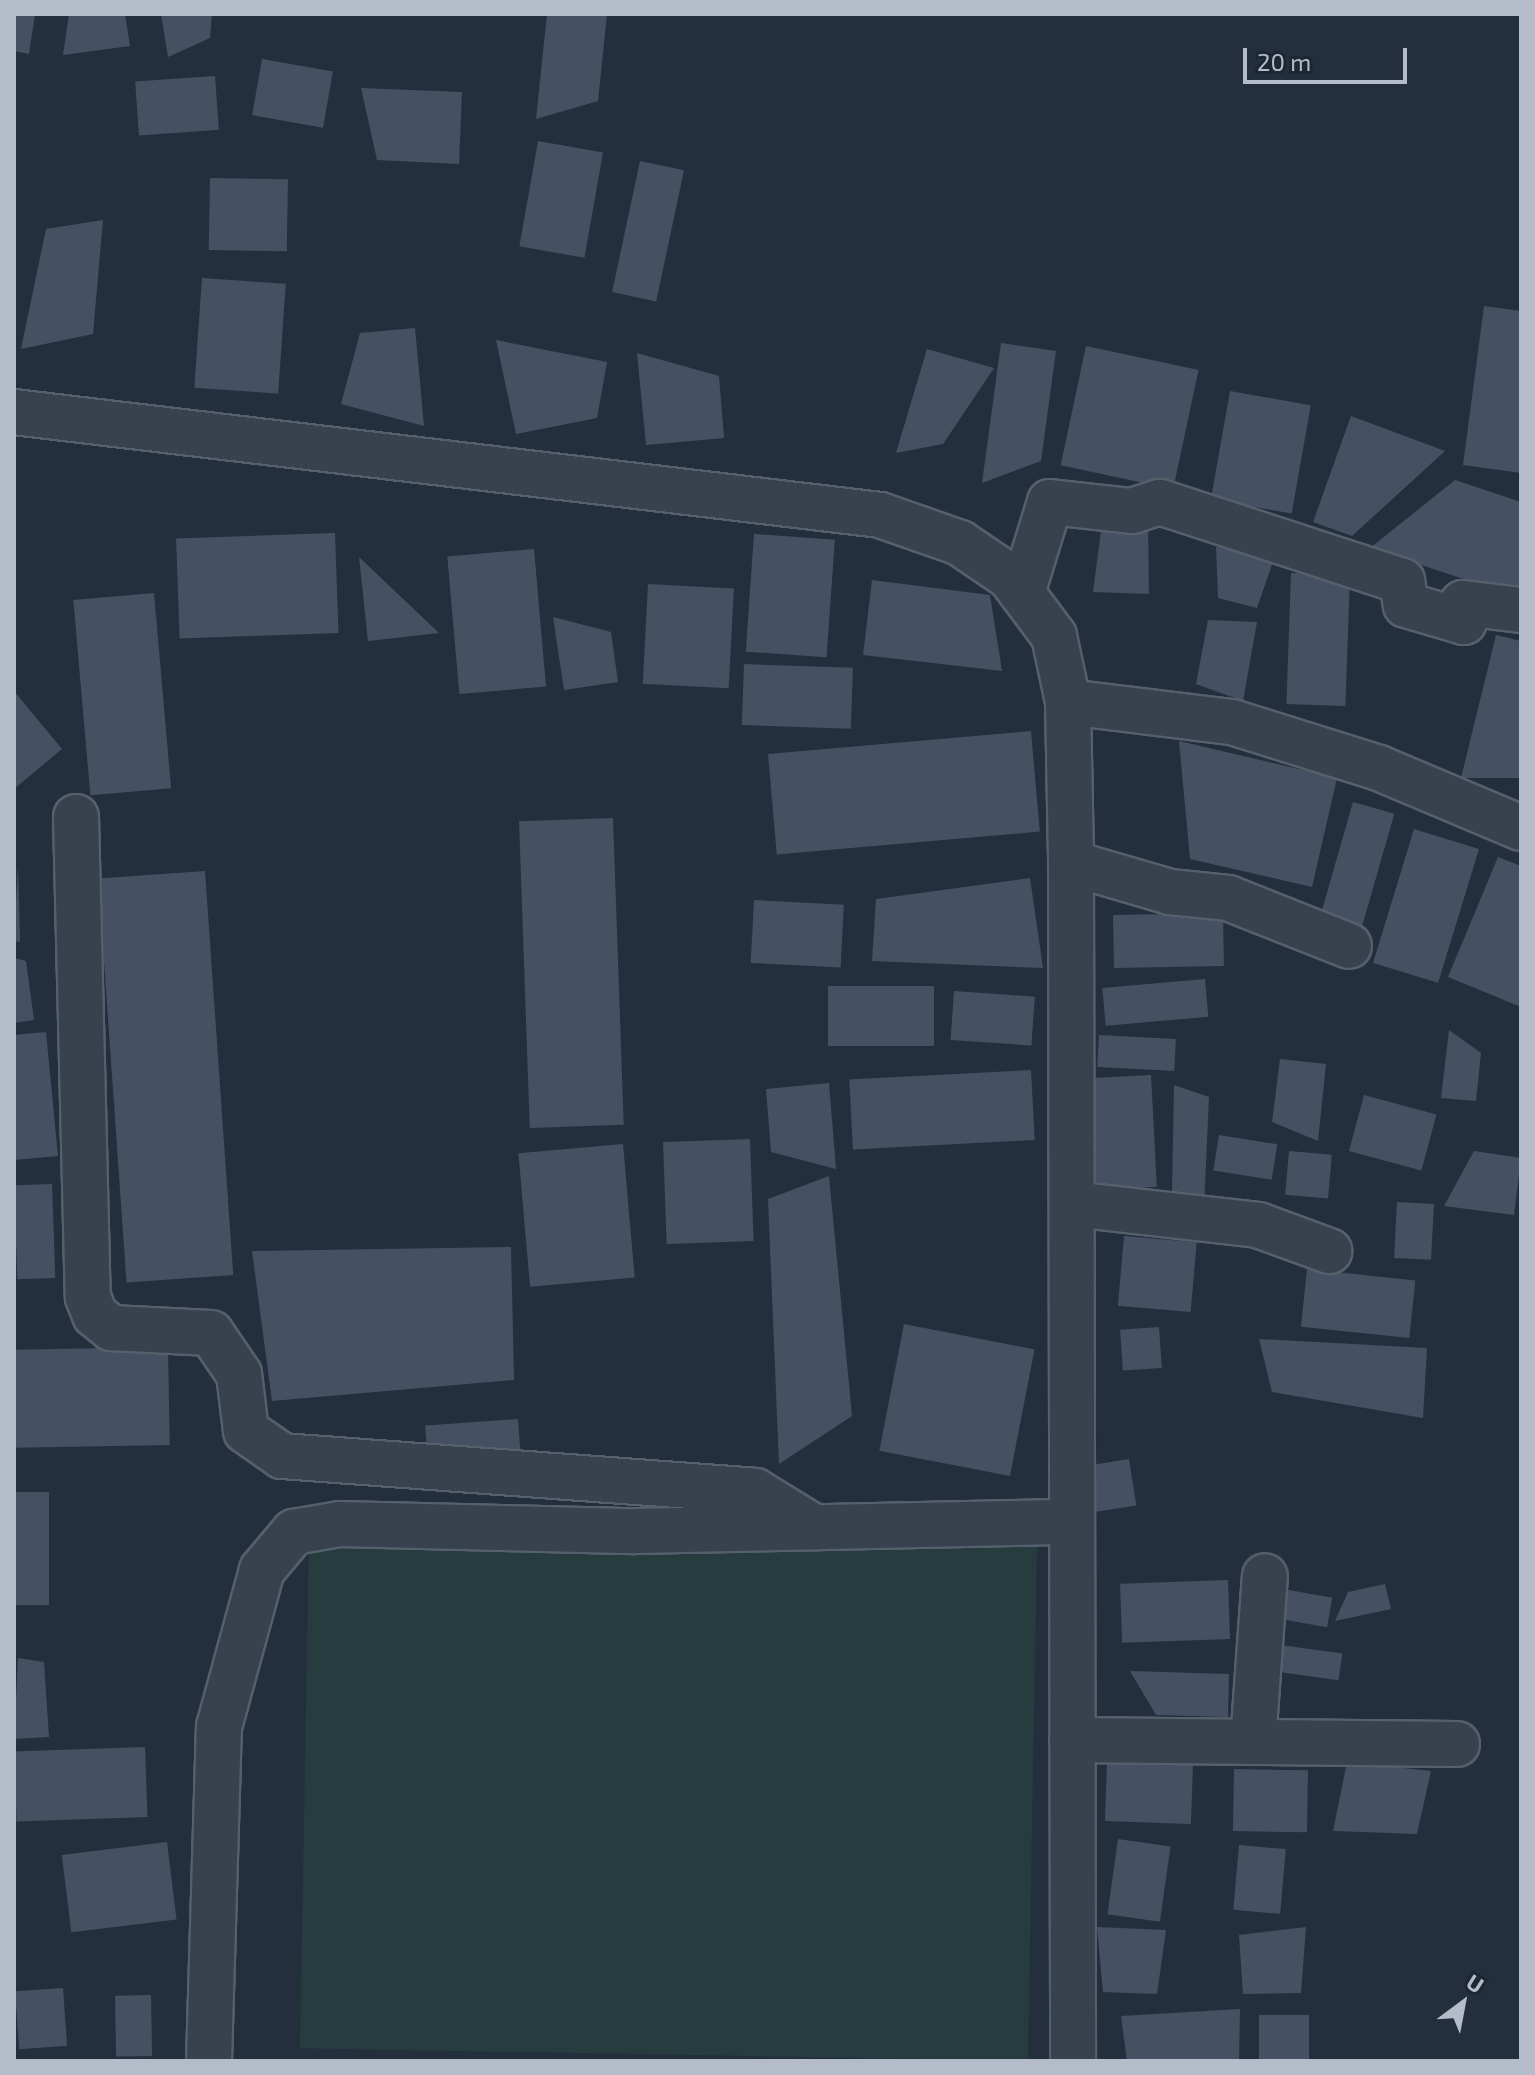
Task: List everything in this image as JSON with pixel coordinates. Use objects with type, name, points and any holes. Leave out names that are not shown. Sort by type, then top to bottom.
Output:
[{"type":"street","points":[[14,412],[880,515],[960,543],[1022,593],[1054,636],[1068,702],[1071,863],[1073,2061]]},
{"type":"street","points":[[1022,593],[1050,502],[1132,511],[1160,502],[1402,581],[1406,605],[1464,622],[1463,603],[1521,610]]},
{"type":"street","points":[[1068,702],[1232,722],[1379,768],[1521,828]]},
{"type":"street","points":[[76,817],[88,1297],[95,1315],[111,1328],[211,1333],[239,1374],[246,1431],[282,1456],[755,1491],[814,1527]]},
{"type":"street","points":[[1071,863],[1170,892],[1228,898],[1349,946]]},
{"type":"street","points":[[1072,1204],[1258,1225],[1329,1251]]},
{"type":"street","points":[[209,2061],[219,1727],[262,1570],[294,1532],[340,1524],[814,1527],[1071,1522]]},
{"type":"street","points":[[1253,1742],[1265,1576]]},
{"type":"street","points":[[1072,1740],[1457,1744]]},
{"type":"green space","points":[[309,1528],[1037,1541],[1028,2061],[300,2048]]},
{"type":"building","points":[[14,14],[35,14],[29,54],[14,51]]},
{"type":"building","points":[[69,14],[125,14],[130,46],[63,55]]},
{"type":"building","points":[[161,14],[212,14],[210,38],[168,57]]},
{"type":"building","points":[[547,14],[607,14],[598,101],[536,119]]},
{"type":"building","points":[[262,59],[333,72],[323,128],[252,115]]},
{"type":"building","points":[[215,76],[219,130],[139,135],[135,82]]},
{"type":"building","points":[[361,88],[462,92],[459,164],[377,160]]},
{"type":"building","points":[[538,141],[603,152],[584,258],[519,246]]},
{"type":"building","points":[[640,161],[684,170],[656,301],[612,292]]},
{"type":"building","points":[[210,178],[288,179],[287,251],[209,250]]},
{"type":"building","points":[[103,220],[93,334],[21,349],[46,229]]},
{"type":"building","points":[[202,278],[286,284],[278,394],[194,388]]},
{"type":"building","points":[[1484,306],[1521,311],[1521,473],[1463,465]]},
{"type":"building","points":[[415,328],[424,426],[341,404],[360,333]]},
{"type":"building","points":[[496,340],[607,362],[597,418],[516,434]]},
{"type":"building","points":[[1001,343],[1056,351],[1041,461],[982,483]]},
{"type":"building","points":[[1086,346],[1198,370],[1173,489],[1061,465]]},
{"type":"building","points":[[927,349],[994,368],[943,444],[896,453]]},
{"type":"building","points":[[637,353],[719,376],[724,438],[646,445]]},
{"type":"building","points":[[1230,391],[1311,405],[1292,514],[1211,499]]},
{"type":"building","points":[[1351,416],[1445,451],[1352,536],[1313,522]]},
{"type":"building","points":[[1455,480],[1521,502],[1521,598],[1370,548]]},
{"type":"building","points":[[1148,521],[1149,594],[1093,592],[1102,523]]},
{"type":"building","points":[[335,533],[338,633],[180,638],[176,539]]},
{"type":"building","points":[[754,534],[835,540],[827,657],[746,652]]},
{"type":"building","points":[[1216,547],[1276,553],[1257,608],[1218,598]]},
{"type":"building","points":[[534,549],[546,686],[459,694],[447,557]]},
{"type":"building","points":[[359,557],[439,633],[368,641]]},
{"type":"building","points":[[1291,573],[1350,575],[1345,706],[1286,704]]},
{"type":"building","points":[[872,580],[990,595],[1002,671],[863,655]]},
{"type":"building","points":[[648,584],[734,589],[729,688],[643,684]]},
{"type":"building","points":[[154,593],[171,788],[90,795],[73,600]]},
{"type":"building","points":[[553,617],[611,632],[618,682],[564,690]]},
{"type":"building","points":[[1208,620],[1257,622],[1243,701],[1196,684]]},
{"type":"building","points":[[1496,635],[1521,641],[1521,778],[1461,778]]},
{"type":"building","points":[[744,664],[853,668],[851,729],[742,725]]},
{"type":"building","points":[[14,691],[62,749],[14,789]]},
{"type":"building","points":[[1031,731],[1040,832],[777,855],[768,754]]},
{"type":"building","points":[[1179,741],[1337,778],[1312,887],[1190,859]]},
{"type":"building","points":[[1353,802],[1394,814],[1362,928],[1320,916]]},
{"type":"building","points":[[613,818],[624,1125],[530,1128],[519,821]]},
{"type":"building","points":[[1414,829],[1479,849],[1438,983],[1373,963]]},
{"type":"building","points":[[1498,857],[1521,866],[1521,1007],[1448,977]]},
{"type":"building","points":[[18,864],[20,942],[14,941]]},
{"type":"building","points":[[205,871],[233,1275],[127,1282],[98,878]]},
{"type":"building","points":[[1030,878],[1043,968],[872,961],[876,899]]},
{"type":"building","points":[[754,900],[844,905],[841,968],[751,963]]},
{"type":"building","points":[[1223,913],[1224,966],[1114,968],[1113,915]]},
{"type":"building","points":[[14,958],[26,961],[34,1020],[14,1023]]},
{"type":"building","points":[[1205,979],[1208,1017],[1106,1026],[1102,988]]},
{"type":"building","points":[[828,986],[934,986],[934,1046],[828,1046]]},
{"type":"building","points":[[954,991],[1035,997],[1031,1046],[951,1040]]},
{"type":"building","points":[[1449,1030],[1481,1053],[1476,1101],[1441,1098]]},
{"type":"building","points":[[46,1032],[58,1156],[14,1160],[14,1035]]},
{"type":"building","points":[[1099,1035],[1176,1039],[1174,1071],[1097,1067]]},
{"type":"building","points":[[1280,1059],[1326,1064],[1318,1141],[1272,1122]]},
{"type":"building","points":[[1031,1070],[1035,1140],[853,1149],[849,1080]]},
{"type":"building","points":[[1151,1075],[1157,1187],[1094,1190],[1088,1078]]},
{"type":"building","points":[[829,1083],[836,1169],[771,1152],[766,1089]]},
{"type":"building","points":[[1174,1085],[1209,1097],[1204,1208],[1172,1193]]},
{"type":"building","points":[[1364,1095],[1436,1114],[1421,1170],[1349,1151]]},
{"type":"building","points":[[1219,1135],[1277,1144],[1272,1180],[1213,1171]]},
{"type":"building","points":[[750,1139],[754,1241],[667,1244],[663,1142]]},
{"type":"building","points":[[623,1144],[635,1277],[530,1287],[518,1153]]},
{"type":"building","points":[[1289,1151],[1332,1155],[1328,1199],[1285,1195]]},
{"type":"building","points":[[1474,1151],[1521,1158],[1514,1215],[1444,1206]]},
{"type":"building","points":[[829,1176],[852,1416],[779,1464],[768,1199]]},
{"type":"building","points":[[52,1184],[55,1278],[17,1279],[14,1185]]},
{"type":"building","points":[[1397,1202],[1434,1204],[1431,1260],[1394,1258]]},
{"type":"building","points":[[1124,1236],[1197,1242],[1191,1312],[1118,1306]]},
{"type":"building","points":[[511,1247],[514,1380],[272,1401],[252,1251]]},
{"type":"building","points":[[1307,1269],[1415,1280],[1409,1338],[1301,1327]]},
{"type":"building","points":[[904,1324],[1035,1349],[1010,1476],[879,1451]]},
{"type":"building","points":[[1159,1327],[1162,1368],[1123,1371],[1120,1330]]},
{"type":"building","points":[[1259,1339],[1427,1348],[1423,1418],[1272,1392]]},
{"type":"building","points":[[168,1347],[170,1445],[16,1448],[14,1350]]},
{"type":"building","points":[[518,1419],[521,1459],[428,1465],[425,1425]]},
{"type":"building","points":[[1129,1459],[1136,1505],[1096,1512],[1089,1465]]},
{"type":"building","points":[[14,1492],[49,1492],[49,1605],[14,1605]]},
{"type":"building","points":[[1228,1580],[1230,1639],[1122,1643],[1120,1584]]},
{"type":"building","points":[[1385,1584],[1391,1609],[1335,1621],[1348,1592]]},
{"type":"building","points":[[1283,1589],[1332,1598],[1327,1627],[1278,1619]]},
{"type":"building","points":[[1274,1644],[1342,1654],[1339,1680],[1270,1671]]},
{"type":"building","points":[[18,1658],[44,1662],[49,1737],[14,1739]]},
{"type":"building","points":[[1130,1671],[1229,1674],[1228,1717],[1156,1715]]},
{"type":"building","points":[[145,1747],[147,1817],[17,1822],[14,1752]]},
{"type":"building","points":[[1107,1762],[1193,1765],[1191,1824],[1105,1821]]},
{"type":"building","points":[[1347,1762],[1431,1771],[1417,1834],[1333,1831]]},
{"type":"building","points":[[1234,1769],[1308,1770],[1307,1832],[1233,1831]]},
{"type":"building","points":[[1118,1839],[1170,1846],[1160,1922],[1107,1914]]},
{"type":"building","points":[[167,1842],[177,1919],[71,1932],[62,1855]]},
{"type":"building","points":[[1239,1845],[1286,1849],[1280,1914],[1233,1910]]},
{"type":"building","points":[[1097,1927],[1166,1930],[1157,1994],[1103,1992]]},
{"type":"building","points":[[1306,1927],[1301,1993],[1243,1994],[1239,1935]]},
{"type":"building","points":[[63,1988],[67,2046],[19,2049],[15,1991]]},
{"type":"building","points":[[151,1995],[152,2056],[116,2057],[115,1996]]},
{"type":"building","points":[[1240,2009],[1239,2061],[1127,2061],[1121,2016]]},
{"type":"building","points":[[1259,2015],[1309,2015],[1309,2061],[1259,2061]]}]
